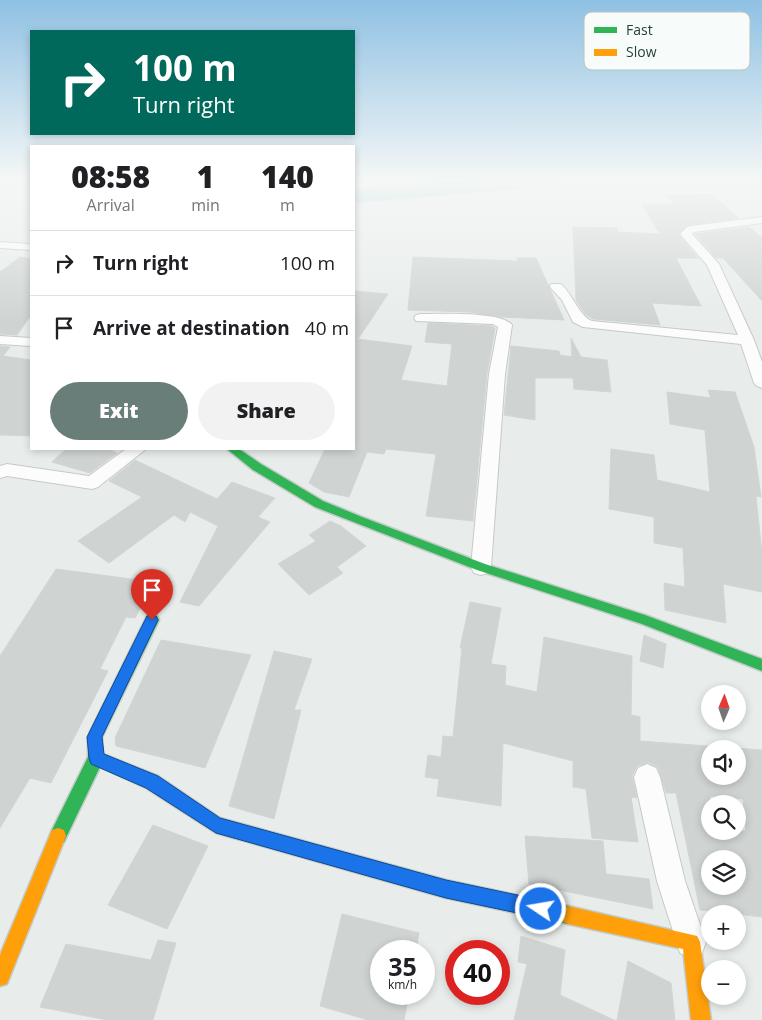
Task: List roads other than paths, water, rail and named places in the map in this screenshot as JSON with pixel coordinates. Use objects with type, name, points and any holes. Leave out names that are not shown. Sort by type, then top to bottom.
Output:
[{"type":"street","points":[[702,228],[691,229],[686,234],[713,264],[747,340],[762,383]]},
{"type":"street","points":[[0,244],[30,246]]},
{"type":"street","points":[[556,286],[566,297],[575,318],[581,322],[593,325],[747,340]]},
{"type":"street","points":[[421,318],[496,320],[505,325],[497,374],[481,567]]},
{"type":"street","points":[[0,340],[30,342]]},
{"type":"street","points":[[0,472],[7,470],[92,483],[136,450]]},
{"type":"street","points":[[233,450],[256,467],[319,504],[481,567],[645,620],[762,666]]},
{"type":"street","points":[[0,977],[52,850],[96,758],[95,737],[152,620]]},
{"type":"street","points":[[96,758],[152,782],[216,825],[446,889],[692,942]]},
{"type":"street","points":[[647,777],[671,881],[692,942],[701,1020]]}]
